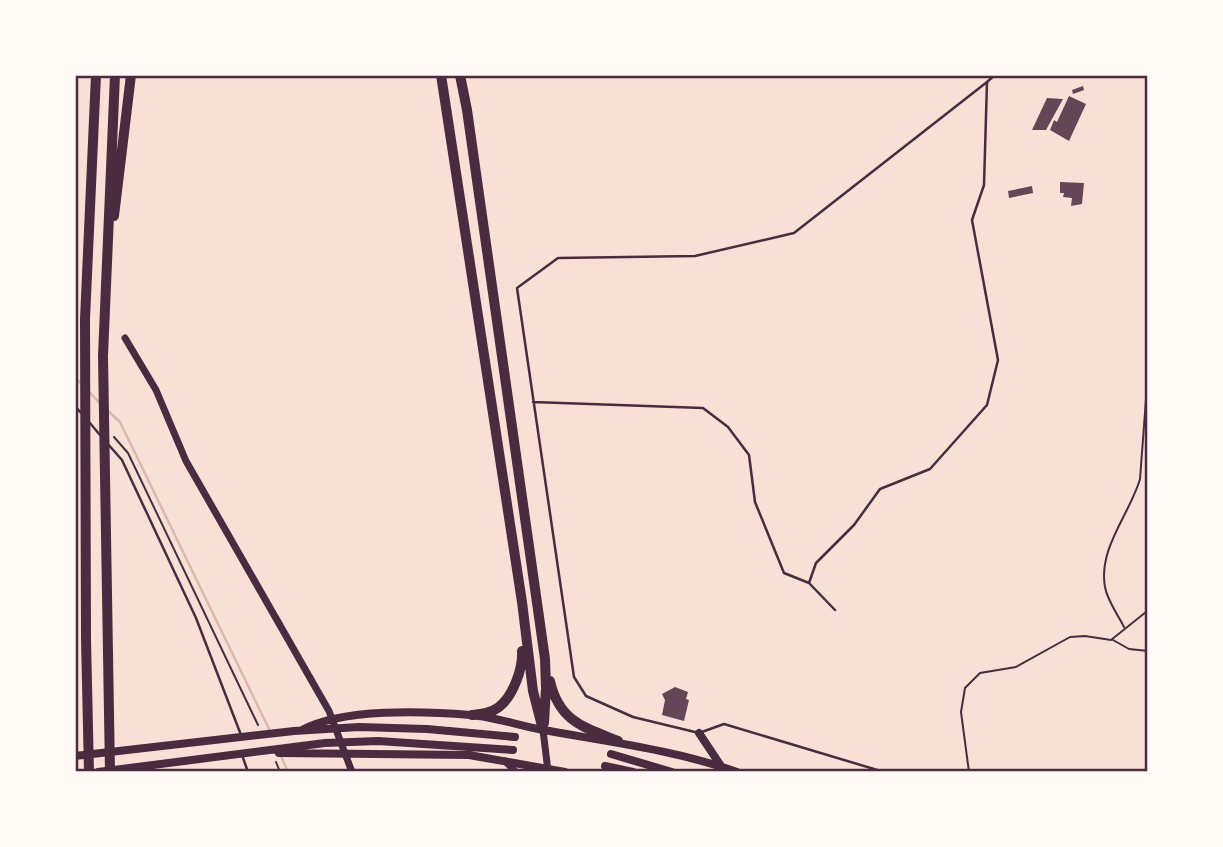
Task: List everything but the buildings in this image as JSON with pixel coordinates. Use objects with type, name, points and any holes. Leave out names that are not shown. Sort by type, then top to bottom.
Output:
[{"type":"highway","points":[[89,772],[84,473],[87,292],[96,75]]},
{"type":"highway","points":[[110,772],[104,485],[107,258],[115,75]]},
{"type":"highway","points":[[107,258],[117,198],[131,75]]},
{"type":"highway","points":[[441,75],[522,602],[533,691],[544,730]]},
{"type":"highway","points":[[460,75],[545,659],[554,699],[562,712],[580,725],[618,741]]},
{"type":"highway","points":[[472,715],[498,708],[509,697],[523,663],[522,602]]},
{"type":"highway","points":[[544,730],[545,659]]},
{"type":"main road","points":[[75,756],[298,730],[356,714],[472,715],[544,730],[618,741],[737,772]]},
{"type":"main road","points":[[319,725],[427,729],[515,737]]},
{"type":"main road","points":[[699,733],[721,766]]},
{"type":"main road","points":[[302,751],[325,743],[359,742],[513,750]]},
{"type":"main road","points":[[98,772],[134,770],[260,753],[302,751],[328,754],[469,755],[565,772]]},
{"type":"main road","points":[[611,754],[672,772]]},
{"type":"main road","points":[[605,766],[633,772]]},
{"type":"street","points":[[125,338],[156,390],[186,461],[329,711],[352,772]]},
{"type":"street","points":[[544,730],[548,770]]},
{"type":"street","points":[[505,761],[516,772]]},
{"type":"lane","points":[[884,772],[724,724],[699,733],[633,717],[586,696],[574,677],[517,288],[558,258],[695,256],[794,233],[995,75]]},
{"type":"lane","points":[[809,583],[816,563],[855,525],[880,489],[930,469],[987,405],[998,360],[972,220],[984,185],[987,82]]},
{"type":"lane","points":[[533,402],[703,408],[728,427],[749,455],[755,502],[784,573],[809,583],[835,610]]},
{"type":"lane","points":[[75,406],[122,460],[196,618],[245,737]]},
{"type":"lane","points":[[242,755],[248,772]]},
{"type":"path","points":[[1124,628],[1105,587],[1106,569],[1110,547],[1136,494],[1140,479],[1147,386]]},
{"type":"path","points":[[110,433],[128,453],[261,732]]},
{"type":"path","points":[[1111,639],[1146,612],[1148,607]]},
{"type":"path","points":[[969,772],[961,712],[965,688],[980,673],[1016,667],[1070,637],[1111,639],[1129,649],[1148,651]]},
{"type":"path","points":[[273,756],[280,772]]},
{"type":"waterway","points":[[75,378],[83,385]]},
{"type":"waterway","points":[[87,390],[100,403]]},
{"type":"waterway","points":[[107,410],[120,422],[270,731]]},
{"type":"waterway","points":[[281,756],[288,772]]}]
